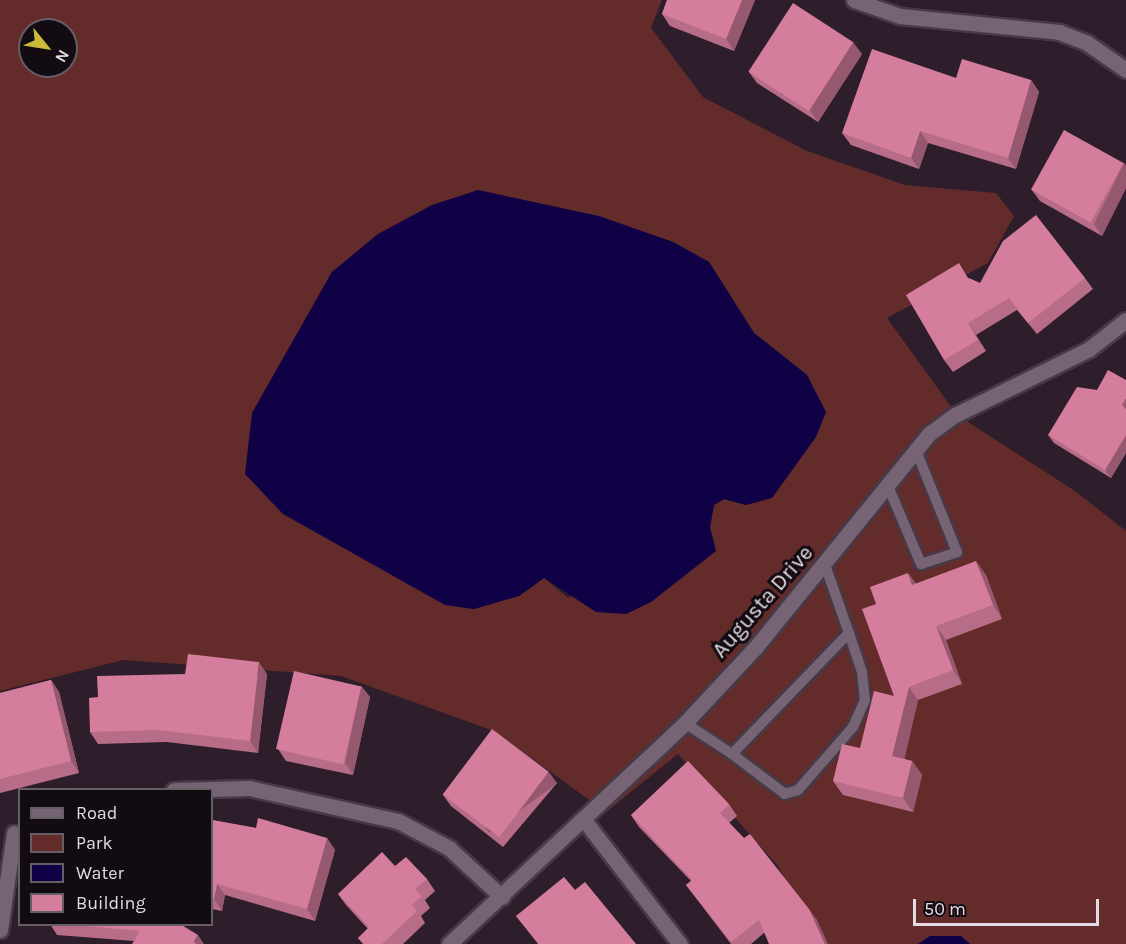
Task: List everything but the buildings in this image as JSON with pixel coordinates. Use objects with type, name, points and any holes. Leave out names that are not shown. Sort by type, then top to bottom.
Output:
[{"type":"street","points":[[855,0],[900,16],[1059,32],[1087,43],[1126,70]]},
{"type":"street","name":"Augusta Drive","points":[[450,944],[686,723],[825,566],[915,448],[955,415],[1089,350],[1126,321]]},
{"type":"street","points":[[213,788],[249,788],[398,821],[449,848],[502,897]]},
{"type":"street","points":[[584,820],[680,944]]},
{"type":"street","points":[[0,930],[11,833]]},
{"type":"lane","points":[[888,486],[921,564],[957,552],[915,448]]},
{"type":"lane","points":[[686,723],[785,794],[798,790],[861,717],[865,688],[849,633],[825,566]]},
{"type":"lane","points":[[732,754],[849,633]]},
{"type":"green space","points":[[0,0],[662,0],[651,28],[703,97],[807,151],[905,185],[996,193],[1014,216],[988,263],[887,318],[957,415],[1075,491],[1126,531],[1126,944],[970,944],[961,936],[930,936],[918,944],[817,944],[778,866],[678,754],[606,812],[494,731],[341,676],[123,660],[0,691]],"holes":[[[478,190],[599,217],[673,242],[709,262],[754,333],[807,375],[746,505],[724,499],[714,505],[710,527],[568,598],[544,578],[519,596],[474,609],[445,605],[252,413],[332,272]]]},
{"type":"water","points":[[478,190],[599,216],[673,242],[709,262],[754,333],[807,375],[826,412],[816,437],[772,498],[746,505],[724,499],[714,505],[710,527],[716,551],[651,602],[626,614],[596,612],[544,578],[519,596],[474,609],[445,605],[283,514],[245,474],[252,413],[332,272],[378,234],[432,205]]},
{"type":"water","points":[[930,936],[961,936],[970,944],[918,944]]}]
